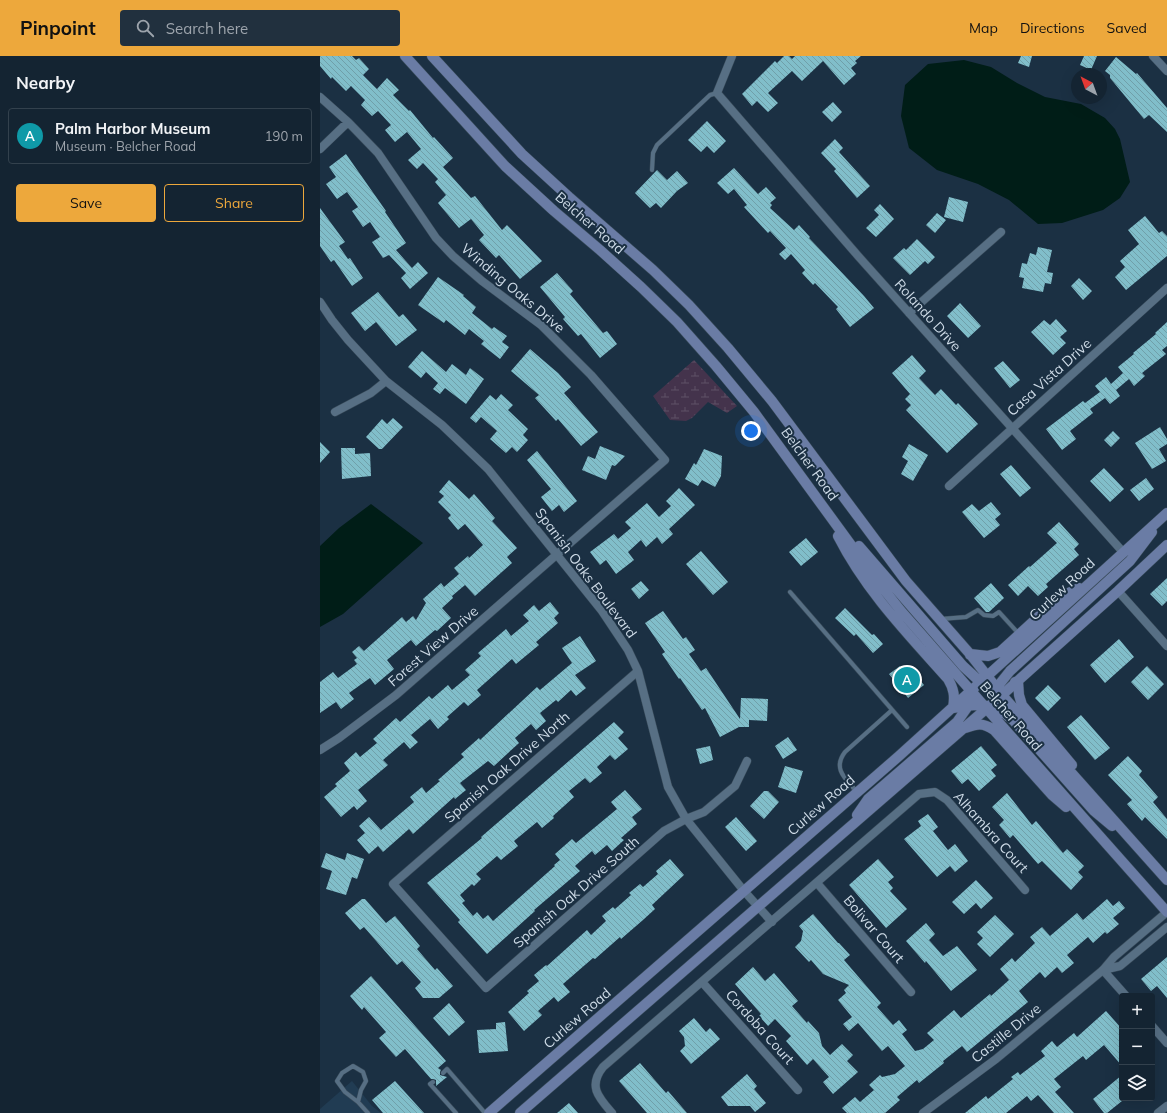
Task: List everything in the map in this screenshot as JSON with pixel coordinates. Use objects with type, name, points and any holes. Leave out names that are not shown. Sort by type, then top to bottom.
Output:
[{"type":"main road","name":"Belcher Road","points":[[405,56],[505,166],[641,287],[677,322],[754,412],[878,582],[1125,833],[1167,880]]},
{"type":"main road","name":"Belcher Road","points":[[432,56],[522,154],[653,270],[689,305],[728,348],[772,401],[906,581],[970,654],[978,685],[993,698],[1000,724],[1167,912]]},
{"type":"main road","points":[[825,509],[886,576],[978,685],[970,705],[957,722],[868,799],[845,831]]},
{"type":"main road","points":[[825,509],[848,555],[870,588],[948,679],[953,687],[955,696],[953,708],[970,705],[993,698],[1003,678],[1130,561],[1167,513]]},
{"type":"main road","name":"Curlew Road","points":[[489,1113],[857,793],[953,708],[1167,513]]},
{"type":"main road","points":[[520,1113],[963,728],[993,698],[1018,681],[1167,545]]},
{"type":"main road","points":[[970,654],[988,656],[1000,652],[1060,597],[1090,582]]},
{"type":"main road","points":[[1018,681],[1019,695],[1022,705],[1060,749],[1125,833]]},
{"type":"main road","points":[[993,698],[1003,711],[1094,811],[1140,849]]},
{"type":"main road","points":[[963,728],[978,724],[986,724],[994,730],[1052,795],[1099,836]]},
{"type":"street","points":[[717,93],[732,56]]},
{"type":"street","points":[[1153,56],[1167,71]]},
{"type":"street","name":"Rolando Drive","points":[[717,93],[841,237],[1123,552]]},
{"type":"street","name":"Winding Oaks Drive","points":[[320,97],[348,122],[378,153],[436,238],[453,256],[482,281],[541,325],[591,375],[665,460],[558,555]]},
{"type":"street","points":[[320,149],[348,122]]},
{"type":"street","points":[[909,313],[1001,232]]},
{"type":"street","name":"Casa Vista Drive","points":[[949,486],[1012,427],[1167,288]]},
{"type":"street","name":"Spanish Oaks Boulevard","points":[[320,302],[348,340],[386,381],[442,425],[488,469],[602,612],[628,650],[638,671],[668,786],[686,819],[744,891],[772,922]]},
{"type":"street","points":[[335,412],[371,393],[386,381]]},
{"type":"street","name":"Forest View Drive","points":[[320,750],[339,738],[396,695],[558,555]]},
{"type":"street","points":[[1118,591],[1167,646]]},
{"type":"street","name":"Spanish Oak Drive North","points":[[486,988],[393,884],[638,671]]},
{"type":"street","name":"Spanish Oak Drive South","points":[[486,988],[664,831],[686,819],[704,812],[735,786],[747,761]]},
{"type":"street","name":"Alhambra Court","points":[[817,883],[919,794],[935,792],[947,800],[1025,890]]},
{"type":"street","points":[[612,1113],[600,1100],[596,1092],[595,1083],[597,1074],[603,1066],[817,883]]},
{"type":"street","name":"Bolivar Court","points":[[817,883],[912,992]]},
{"type":"street","name":"Castille Drive","points":[[923,1113],[996,1059],[1103,970],[1114,957],[1167,912]]},
{"type":"street","name":"Castille Drive","points":[[1103,970],[1120,966],[1167,927]]},
{"type":"street","points":[[1103,970],[1123,993]]},
{"type":"street","name":"Cordoba Court","points":[[702,982],[798,1090]]},
{"type":"street","points":[[1155,1029],[1167,1043]]},
{"type":"street","points":[[1158,1113],[1167,1106]]},
{"type":"lane","points":[[652,170],[653,153],[657,145],[710,95],[717,93]]},
{"type":"lane","points":[[790,592],[907,727]]},
{"type":"lane","points":[[940,619],[966,617],[978,610],[984,614],[993,616],[999,612],[1020,634]]},
{"type":"lane","points":[[857,793],[841,773],[839,765],[840,758],[892,710]]},
{"type":"lane","points":[[358,1102],[361,1090],[366,1081],[363,1072],[353,1066],[342,1073],[337,1081],[344,1092],[358,1102],[368,1113]]},
{"type":"lane","points":[[443,1073],[447,1069],[485,1113]]},
{"type":"lane","points":[[433,1082],[430,1084],[456,1113]]},
{"type":"shaded area","points":[[964,60],[991,67],[1017,83],[1045,97],[1071,102],[1071,104],[1081,104],[1105,118],[1115,129],[1120,139],[1130,182],[1120,198],[1103,210],[1062,223],[1038,224],[1009,200],[978,184],[937,170],[909,148],[901,116],[905,85],[928,64]]},
{"type":"shaded area","points":[[371,504],[423,543],[343,614],[320,627],[320,546],[339,528]]},
{"type":"shaded area","points":[[352,1081],[372,1106],[381,1113],[320,1113],[320,1109]]},
{"type":"green space","points":[[694,360],[737,406],[727,413],[708,402],[692,418],[686,421],[670,420],[653,396]]},
{"type":"building","points":[[320,56],[352,56],[356,60],[359,58],[369,69],[363,75],[377,89],[387,78],[399,90],[393,95],[409,111],[410,110],[433,138],[434,137],[453,158],[443,167],[471,198],[475,196],[502,230],[507,225],[542,261],[520,279],[499,255],[496,258],[479,240],[484,235],[471,219],[459,228],[438,203],[446,195],[435,182],[438,179],[423,163],[417,169],[408,160],[421,149],[407,132],[395,142],[385,130],[391,125],[378,111],[372,116],[361,105],[365,100],[351,86],[346,91],[332,77],[331,79],[320,66]]},
{"type":"building","points":[[784,56],[789,56],[792,59],[795,56],[861,56],[855,61],[857,63],[851,68],[856,74],[844,85],[823,61],[802,81],[792,71],[768,93],[778,103],[768,112],[757,101],[752,106],[742,94],[775,61],[777,63]]},
{"type":"building","points":[[1021,56],[1032,56],[1029,67],[1018,63]]},
{"type":"building","points":[[1084,56],[1097,56],[1092,68],[1087,68],[1080,65]]},
{"type":"building","points":[[1116,57],[1136,74],[1137,73],[1167,108],[1167,132],[1149,115],[1144,119],[1110,78],[1110,75],[1107,73],[1107,68]]},
{"type":"building","points":[[833,102],[842,112],[832,122],[822,112]]},
{"type":"building","points":[[707,121],[726,141],[714,153],[707,146],[701,152],[688,140]]},
{"type":"building","points":[[835,139],[843,148],[839,152],[870,186],[857,198],[834,171],[836,169],[821,153]]},
{"type":"building","points":[[346,154],[386,211],[385,212],[406,243],[396,250],[412,268],[418,262],[428,273],[410,289],[401,278],[406,273],[389,255],[383,258],[372,242],[380,237],[370,222],[363,227],[352,211],[358,207],[347,192],[337,199],[326,184],[336,177],[329,167]]},
{"type":"building","points":[[734,168],[758,194],[766,187],[776,198],[770,203],[772,205],[770,208],[794,230],[799,225],[810,237],[809,238],[874,308],[850,327],[836,309],[838,307],[815,283],[813,285],[802,273],[805,270],[791,254],[785,260],[779,254],[786,248],[770,231],[768,233],[744,207],[747,205],[734,189],[728,194],[717,183]]},
{"type":"building","points":[[657,170],[667,180],[677,171],[688,183],[677,191],[661,208],[656,203],[650,208],[635,193]]},
{"type":"building","points":[[949,197],[968,202],[963,222],[944,217]]},
{"type":"building","points":[[880,204],[894,219],[876,237],[866,228],[879,215],[874,210]]},
{"type":"building","points":[[320,208],[345,242],[339,246],[348,259],[350,258],[363,278],[352,286],[334,260],[331,262],[320,246]]},
{"type":"building","points":[[937,213],[946,220],[935,233],[926,225]]},
{"type":"building","points":[[1145,216],[1159,233],[1162,231],[1167,236],[1167,256],[1126,290],[1115,277],[1125,267],[1120,261],[1139,244],[1128,230]]},
{"type":"building","points":[[917,239],[935,257],[928,264],[925,261],[910,275],[893,258],[904,248],[906,250]]},
{"type":"building","points":[[1038,247],[1052,250],[1047,272],[1053,273],[1051,284],[1045,283],[1043,292],[1022,288],[1024,278],[1019,277],[1022,263],[1027,264],[1030,253],[1036,255]]},
{"type":"building","points":[[557,273],[573,291],[570,294],[603,333],[607,331],[617,344],[600,358],[581,334],[578,336],[563,319],[565,317],[540,287]]},
{"type":"building","points":[[438,277],[464,295],[463,296],[476,307],[472,313],[492,329],[494,327],[507,336],[502,342],[509,347],[500,359],[481,344],[484,341],[469,329],[465,335],[446,320],[444,323],[418,305]]},
{"type":"building","points":[[1079,278],[1092,291],[1083,300],[1071,286]]},
{"type":"building","points":[[378,292],[399,317],[403,314],[417,330],[396,346],[376,322],[365,331],[351,313]]},
{"type":"building","points":[[960,303],[981,326],[968,338],[947,316]]},
{"type":"building","points":[[1056,319],[1067,331],[1060,337],[1066,343],[1053,355],[1031,332],[1044,320],[1050,325]]},
{"type":"building","points":[[1167,322],[1167,346],[1162,350],[1166,354],[1142,373],[1145,376],[1134,386],[1129,379],[1116,390],[1120,396],[1110,404],[1105,398],[1090,409],[1093,413],[1070,431],[1076,439],[1062,450],[1046,429],[1083,401],[1085,403],[1100,392],[1095,386],[1106,377],[1111,384],[1123,373],[1118,367],[1156,334],[1155,333]]},
{"type":"building","points":[[530,349],[558,373],[571,387],[564,393],[598,432],[581,446],[558,419],[556,421],[535,398],[539,395],[511,371]]},
{"type":"building","points":[[422,351],[446,372],[452,364],[466,375],[470,368],[484,379],[466,404],[445,388],[440,394],[433,389],[438,383],[426,372],[421,378],[408,367]]},
{"type":"building","points":[[912,355],[926,371],[919,378],[935,395],[941,389],[956,405],[958,403],[978,424],[947,453],[906,410],[911,405],[905,399],[910,394],[892,373]]},
{"type":"building","points":[[1003,361],[1020,380],[1010,388],[994,368]]},
{"type":"building","points":[[501,394],[513,405],[508,410],[528,429],[523,435],[528,440],[517,452],[512,447],[506,453],[490,439],[497,431],[481,417],[476,423],[470,418],[490,395],[496,400]]},
{"type":"building","points":[[393,418],[403,427],[382,449],[379,449],[366,437],[382,419],[387,424]]},
{"type":"building","points":[[1160,427],[1167,439],[1167,444],[1159,449],[1166,461],[1152,469],[1135,443]]},
{"type":"building","points":[[1113,431],[1120,438],[1111,447],[1104,440]]},
{"type":"building","points":[[320,442],[330,452],[320,463]]},
{"type":"building","points":[[909,444],[928,455],[913,481],[901,474],[908,461],[902,457]]},
{"type":"building","points":[[600,446],[625,456],[615,466],[612,465],[606,480],[582,470],[588,456],[595,459]]},
{"type":"building","points":[[341,448],[355,448],[355,454],[370,453],[371,476],[342,479]]},
{"type":"building","points":[[704,449],[722,456],[721,476],[715,487],[702,480],[698,486],[685,479],[694,463],[696,465]]},
{"type":"building","points":[[537,451],[577,501],[564,512],[559,505],[552,511],[541,497],[551,489],[527,460]]},
{"type":"building","points":[[1011,465],[1031,488],[1020,497],[1000,474]]},
{"type":"building","points":[[1104,468],[1124,489],[1110,502],[1090,481]]},
{"type":"building","points":[[1146,478],[1154,489],[1139,501],[1130,490]]},
{"type":"building","points":[[449,480],[469,499],[474,494],[495,518],[492,521],[517,548],[507,557],[512,563],[475,596],[465,585],[452,596],[453,598],[442,608],[451,618],[437,631],[435,630],[416,646],[411,640],[387,660],[394,669],[375,685],[370,678],[349,693],[354,699],[341,709],[336,702],[320,713],[320,682],[333,672],[338,678],[357,664],[354,660],[357,658],[352,652],[359,646],[364,651],[402,617],[406,622],[413,616],[416,620],[426,603],[423,599],[441,583],[444,587],[459,574],[454,568],[468,556],[469,558],[483,545],[465,524],[458,530],[448,518],[451,515],[438,502],[444,496],[439,492]]},
{"type":"building","points":[[679,488],[695,505],[669,529],[673,534],[662,544],[657,537],[646,547],[641,540],[628,552],[634,560],[616,574],[606,560],[600,565],[590,552],[614,534],[618,539],[631,528],[625,522],[647,503],[659,517],[671,506],[666,501]]},
{"type":"building","points":[[991,502],[1001,514],[995,519],[1000,525],[984,538],[962,512],[972,504],[979,511]]},
{"type":"building","points":[[1059,522],[1079,544],[1074,549],[1079,555],[1046,584],[1048,587],[1038,596],[1028,586],[1018,596],[1008,585],[1057,543],[1047,533]]},
{"type":"building","points":[[806,538],[818,552],[801,566],[789,552]]},
{"type":"building","points":[[701,551],[728,582],[713,595],[686,564]]},
{"type":"building","points":[[1167,578],[1167,601],[1162,606],[1150,594]]},
{"type":"building","points":[[641,581],[649,590],[639,599],[631,589]]},
{"type":"building","points":[[991,583],[1004,598],[989,612],[986,612],[974,598]]},
{"type":"building","points":[[550,602],[559,613],[554,618],[558,623],[536,642],[539,645],[516,664],[512,659],[477,690],[481,695],[468,706],[464,702],[447,717],[449,719],[438,729],[430,719],[411,735],[418,742],[410,749],[404,742],[383,760],[388,765],[358,790],[367,801],[357,810],[354,806],[341,817],[324,797],[337,786],[335,784],[350,771],[344,763],[356,752],[360,757],[377,743],[373,739],[396,718],[400,722],[429,696],[432,699],[448,685],[452,690],[470,675],[465,670],[481,656],[478,653],[506,629],[511,636],[529,621],[523,615],[534,605],[539,611]]},
{"type":"building","points":[[845,608],[883,644],[873,653],[856,634],[854,636],[835,618]]},
{"type":"building","points":[[663,611],[683,639],[686,637],[695,650],[689,654],[701,671],[706,668],[740,719],[741,698],[768,699],[767,721],[749,720],[749,727],[739,727],[720,737],[705,708],[702,710],[680,678],[679,679],[662,654],[665,652],[645,623]]},
{"type":"building","points":[[580,636],[596,661],[575,675],[586,688],[576,696],[571,690],[558,702],[556,700],[540,713],[546,721],[536,730],[531,724],[515,738],[519,743],[494,766],[488,761],[460,783],[466,790],[455,799],[454,797],[413,834],[409,829],[383,852],[378,846],[369,854],[357,840],[365,833],[359,826],[369,817],[381,830],[414,802],[410,797],[422,787],[426,793],[440,781],[438,780],[464,757],[461,754],[479,738],[480,740],[537,687],[540,690],[572,663],[562,648]]},
{"type":"building","points":[[1119,639],[1134,657],[1105,683],[1090,665]]},
{"type":"building","points":[[900,666],[905,672],[910,667],[924,685],[908,698],[889,674]]},
{"type":"building","points":[[1147,666],[1164,684],[1148,700],[1131,682]]},
{"type":"building","points":[[1048,685],[1061,698],[1048,711],[1035,698]]},
{"type":"building","points":[[1081,715],[1110,748],[1095,760],[1067,727]]},
{"type":"building","points":[[614,722],[624,732],[618,738],[628,749],[615,760],[610,755],[597,767],[602,773],[590,783],[585,778],[569,791],[574,797],[553,816],[554,818],[542,828],[537,822],[514,841],[518,846],[501,860],[497,856],[476,874],[481,879],[474,886],[472,884],[460,895],[465,901],[462,903],[473,916],[477,912],[483,919],[488,915],[493,921],[555,866],[554,865],[560,860],[555,854],[572,839],[576,843],[617,809],[611,802],[625,790],[642,809],[632,817],[637,824],[621,838],[624,840],[612,851],[607,845],[595,855],[592,851],[575,866],[580,871],[534,910],[535,911],[487,954],[458,922],[460,920],[427,883],[482,838],[481,837]]},
{"type":"building","points":[[788,737],[797,750],[783,759],[775,746]]},
{"type":"building","points":[[710,746],[713,760],[700,764],[696,749]]},
{"type":"building","points":[[981,746],[997,765],[991,770],[996,776],[979,791],[968,779],[962,784],[951,771]]},
{"type":"building","points":[[1128,756],[1142,771],[1139,775],[1158,797],[1153,802],[1167,819],[1167,839],[1145,817],[1142,821],[1127,804],[1132,800],[1108,775]]},
{"type":"building","points":[[785,766],[803,771],[796,793],[778,787]]},
{"type":"building","points":[[764,791],[768,791],[779,802],[764,819],[750,806]]},
{"type":"building","points":[[1007,793],[1032,825],[1036,821],[1063,853],[1067,849],[1084,866],[1078,872],[1083,877],[1071,890],[1042,861],[1038,864],[1013,835],[1010,838],[999,825],[1004,820],[992,807]]},
{"type":"building","points":[[928,814],[938,827],[933,831],[948,850],[955,844],[968,861],[955,872],[950,866],[937,877],[904,839],[921,826],[918,821]]},
{"type":"building","points":[[736,817],[757,841],[746,851],[725,827]]},
{"type":"building","points":[[326,853],[345,860],[347,853],[364,859],[357,879],[352,877],[346,895],[326,889],[332,871],[321,867]]},
{"type":"building","points":[[670,859],[684,875],[652,905],[655,909],[643,920],[621,939],[620,937],[595,959],[593,958],[563,984],[570,992],[558,1002],[554,997],[538,1011],[542,1015],[524,1031],[508,1012],[529,993],[527,991],[539,981],[534,975],[546,965],[547,966],[587,930],[591,935],[606,921],[602,916],[613,907],[615,909],[631,895],[629,893],[640,884],[643,887],[658,874],[656,871]]},
{"type":"building","points":[[878,859],[894,877],[888,882],[893,888],[890,891],[907,909],[886,928],[849,885]]},
{"type":"building","points":[[976,880],[993,898],[981,909],[976,903],[964,914],[952,902]]},
{"type":"building","points":[[362,899],[365,899],[386,923],[395,916],[420,946],[417,949],[435,970],[437,968],[453,986],[439,998],[423,998],[415,988],[421,982],[402,961],[397,965],[364,927],[360,930],[345,913]]},
{"type":"building","points":[[1107,899],[1113,906],[1119,901],[1125,908],[1113,918],[1119,924],[1107,934],[1105,932],[1093,943],[1088,937],[1067,955],[1074,963],[1062,973],[1057,967],[1045,978],[1040,972],[1019,991],[1028,1002],[967,1052],[962,1046],[919,1083],[917,1080],[897,1097],[900,1100],[885,1113],[847,1113],[842,1108],[855,1097],[860,1102],[874,1090],[869,1085],[880,1075],[882,1077],[895,1074],[905,1066],[888,1046],[882,1051],[858,1023],[849,1031],[843,1024],[852,1017],[838,1000],[846,993],[844,990],[849,985],[823,974],[811,960],[809,962],[795,947],[801,941],[803,931],[799,926],[813,914],[850,955],[844,960],[881,1003],[877,1007],[893,1025],[899,1020],[907,1030],[902,1034],[915,1051],[923,1049],[934,1040],[927,1033],[954,1010],[961,1018],[990,994],[991,996],[1009,980],[1000,969],[1012,958],[1015,962],[1035,943],[1030,937],[1042,927],[1050,936],[1077,913],[1083,920]]},
{"type":"building","points":[[995,915],[1014,934],[990,957],[977,944],[983,938],[977,932]]},
{"type":"building","points":[[926,923],[935,934],[929,940],[943,956],[957,946],[977,970],[951,991],[926,961],[925,963],[906,941]]},
{"type":"building","points":[[1167,957],[1167,998],[1157,986],[1151,991],[1141,979]]},
{"type":"building","points":[[753,967],[765,981],[774,973],[798,1001],[792,1006],[807,1023],[808,1021],[819,1033],[822,1046],[830,1055],[842,1044],[853,1055],[847,1061],[858,1072],[833,1094],[823,1082],[829,1077],[813,1059],[807,1065],[786,1041],[791,1036],[775,1019],[768,1026],[759,1016],[761,1014],[735,984]]},
{"type":"building","points":[[371,976],[446,1061],[438,1068],[441,1070],[440,1075],[447,1077],[436,1086],[436,1080],[431,1079],[405,1049],[396,1057],[379,1038],[386,1032],[364,1007],[362,1010],[350,996]]},
{"type":"building","points":[[449,1003],[465,1022],[449,1036],[433,1018]]},
{"type":"building","points":[[1106,1011],[1119,1026],[1119,1062],[1104,1045],[1086,1060],[1083,1056],[1054,1079],[1061,1087],[1055,1092],[1074,1113],[1054,1113],[1038,1095],[1031,1101],[1027,1096],[1006,1113],[965,1113],[986,1096],[988,1099],[1013,1079],[1011,1077],[1018,1072],[1020,1075],[1045,1056],[1041,1051],[1052,1041],[1057,1047],[1074,1033],[1077,1037]]},
{"type":"building","points":[[694,1018],[706,1032],[710,1028],[720,1039],[691,1064],[680,1051],[685,1046],[684,1037],[679,1031]]},
{"type":"building","points":[[505,1022],[508,1051],[479,1053],[477,1030],[496,1029],[496,1023]]},
{"type":"building","points":[[640,1063],[666,1093],[668,1091],[687,1113],[647,1113],[619,1081]]},
{"type":"building","points":[[747,1074],[757,1086],[754,1089],[766,1103],[755,1112],[750,1106],[728,1106],[721,1097]]},
{"type":"building","points":[[1119,1077],[1119,1101],[1122,1101],[1107,1113],[1104,1113],[1093,1099]]},
{"type":"building","points":[[395,1081],[424,1113],[383,1113],[372,1100]]},
{"type":"building","points":[[569,1103],[578,1113],[557,1113]]},
{"type":"place","name":"Palm Harbor Museum","points":[[907,680]]}]
